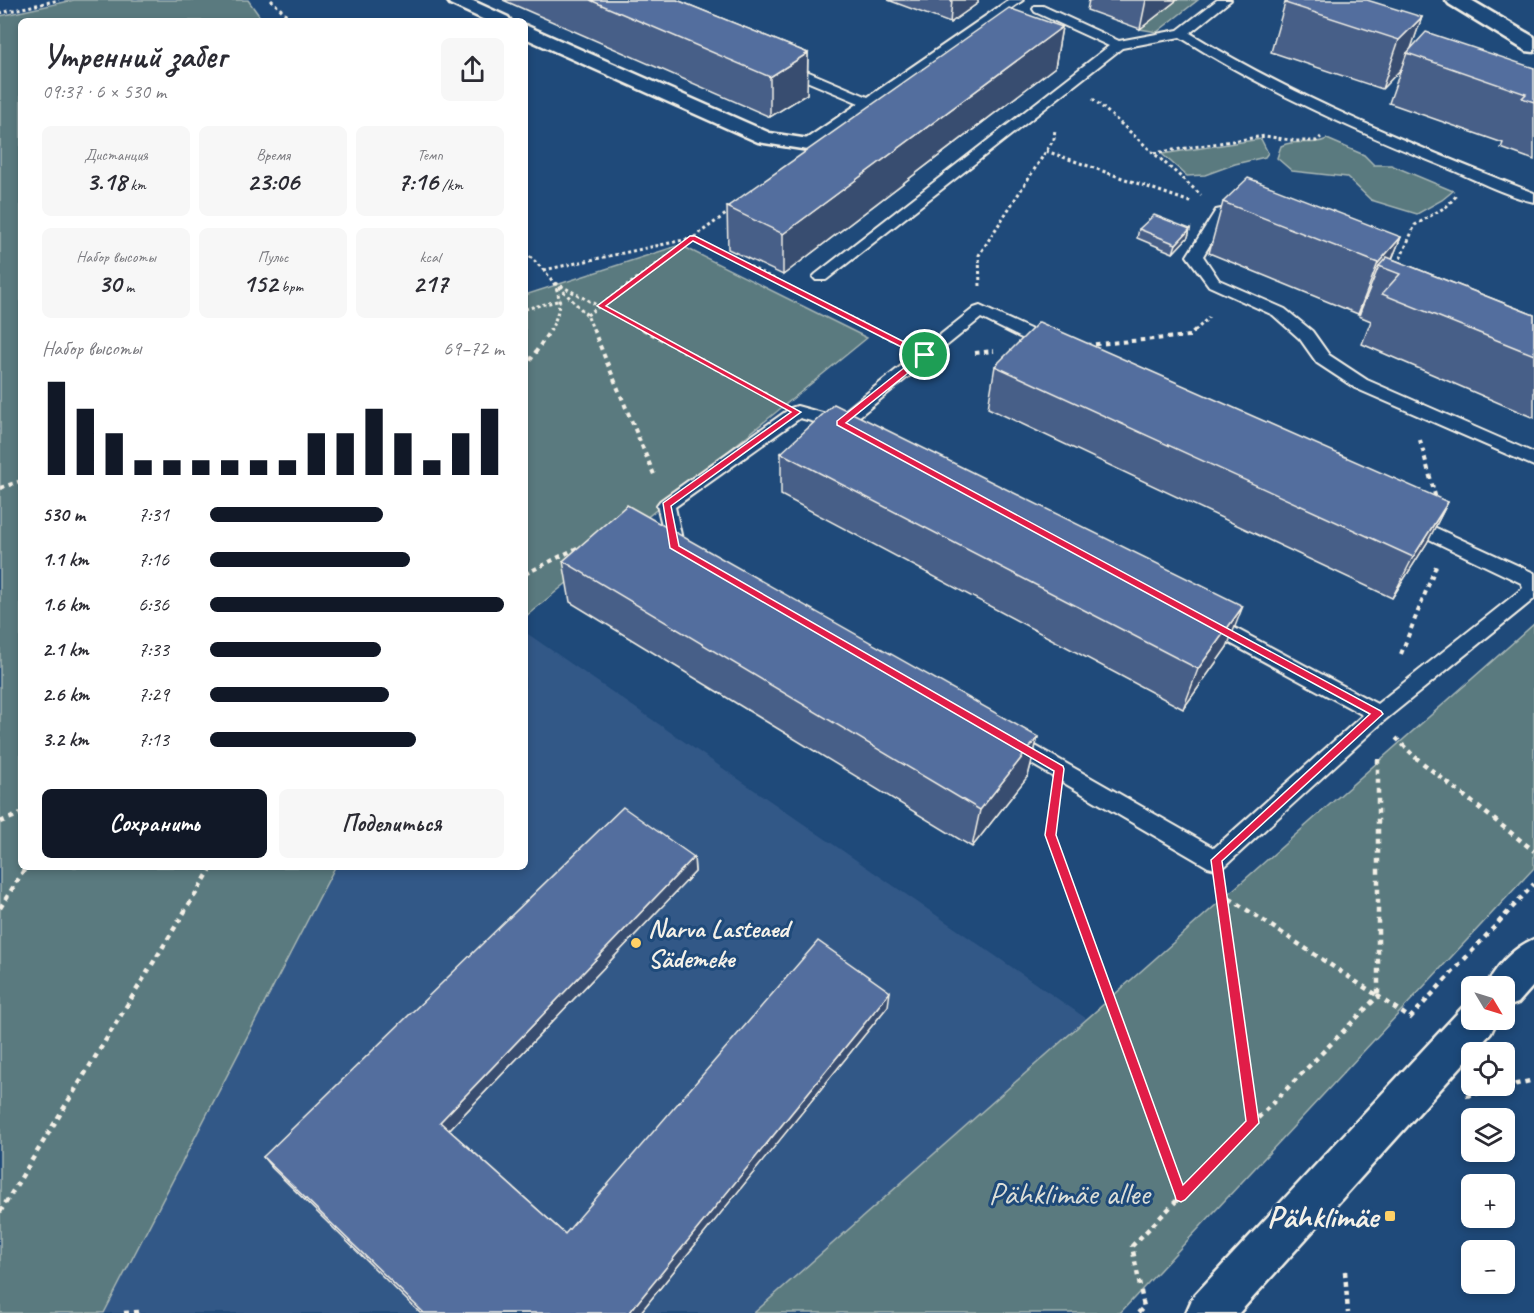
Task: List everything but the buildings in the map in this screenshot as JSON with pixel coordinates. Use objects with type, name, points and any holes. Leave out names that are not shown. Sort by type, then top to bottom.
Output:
[{"type":"street","points":[[456,0],[495,18]]},
{"type":"street","points":[[1456,0],[1534,46]]},
{"type":"street","points":[[528,32],[765,138],[808,144]]},
{"type":"street","points":[[1515,978],[1534,957]]},
{"type":"street","points":[[1209,1313],[1468,1030]]},
{"type":"lane","points":[[808,144],[1017,0],[1118,45]]},
{"type":"lane","points":[[1039,9],[1051,0]]},
{"type":"lane","points":[[821,277],[1118,45],[1182,33],[1226,0]]},
{"type":"lane","points":[[1182,33],[1225,62],[1344,120],[1534,198]]},
{"type":"lane","points":[[772,62],[869,102]]},
{"type":"lane","points":[[1263,217],[1252,212],[1221,213],[1195,256],[1214,283],[1279,312],[1306,335],[1323,359],[1361,384],[1534,460]]},
{"type":"lane","points":[[840,423],[980,311],[1061,351]]},
{"type":"lane","points":[[696,560],[675,548],[666,505],[797,412],[840,423],[861,434]]},
{"type":"lane","points":[[997,733],[1216,860],[1378,714],[1534,589],[1529,579],[1394,514]]},
{"type":"lane","points":[[1198,617],[1378,714]]},
{"type":"path","points":[[0,13],[59,0]]},
{"type":"path","points":[[271,0],[289,18]]},
{"type":"path","points":[[1072,80],[1221,213]]},
{"type":"path","points":[[980,311],[979,255],[1054,139],[1058,92]]},
{"type":"path","points":[[1154,153],[1265,136],[1296,141],[1316,141],[1344,120]]},
{"type":"path","points":[[1046,151],[1221,213]]},
{"type":"path","points":[[1396,269],[1415,225],[1447,206],[1475,174]]},
{"type":"path","points":[[587,315],[737,206]]},
{"type":"path","points":[[544,270],[693,238],[798,291]]},
{"type":"path","points":[[528,255],[587,315],[666,505]]},
{"type":"path","points":[[554,282],[797,412]]},
{"type":"path","points":[[528,363],[555,321],[561,300],[554,282]]},
{"type":"path","points":[[528,308],[561,300]]},
{"type":"path","points":[[819,302],[925,355],[1061,351],[1190,336],[1209,317]]},
{"type":"path","points":[[0,488],[18,482]]},
{"type":"path","points":[[528,573],[584,545]]},
{"type":"path","points":[[1378,714],[1407,751],[1534,851]]},
{"type":"path","points":[[1059,769],[1050,835],[1181,1196]]},
{"type":"path","points":[[0,822],[18,815]]},
{"type":"path","points":[[1216,860],[1253,1123]]},
{"type":"path","points":[[0,908],[24,870]]},
{"type":"path","points":[[0,1212],[210,870]]},
{"type":"path","points":[[1138,1313],[1144,1307],[1132,1246],[1378,996],[1410,1018],[1534,884]]},
{"type":"path","points":[[1460,1098],[1534,1080]]},
{"type":"path","points":[[1345,1271],[1348,1313]]},
{"type":"path","points":[[124,1313],[139,1312]]},
{"type":"shaded area","name":"Narva Lasteaed Sädemeke","points":[[528,634],[1087,1019],[754,1313],[104,1313],[333,870],[528,870]]},
{"type":"green space","points":[[74,0],[248,0],[261,18],[18,18],[18,870],[333,870],[104,1313],[0,1313],[0,16]]},
{"type":"green space","points":[[1177,0],[1198,0],[1157,32],[1140,29]]},
{"type":"green space","points":[[1261,139],[1268,153],[1265,157],[1235,164],[1205,175],[1187,176],[1162,154]]},
{"type":"green space","points":[[1327,139],[1364,155],[1374,165],[1391,165],[1453,191],[1417,214],[1371,200],[1347,177],[1292,171],[1277,158],[1281,146],[1286,144]]},
{"type":"green space","points":[[680,245],[867,338],[528,615],[528,294]]},
{"type":"green space","name":"Pähklimäe allee","points":[[1534,624],[1534,868],[1120,1313],[754,1313]]},
{"type":"place","name":"Narva Lasteaed Sädemeke","points":[[636,943]]},
{"type":"place","name":"Pähklimäe","points":[[1390,1216]]},
{"type":"route","points":[[693,238],[925,355],[840,423],[1378,714],[1216,860],[1253,1123],[1181,1196],[1050,835],[1059,769],[675,548],[666,505],[797,412],[600,306],[693,238]]}]
